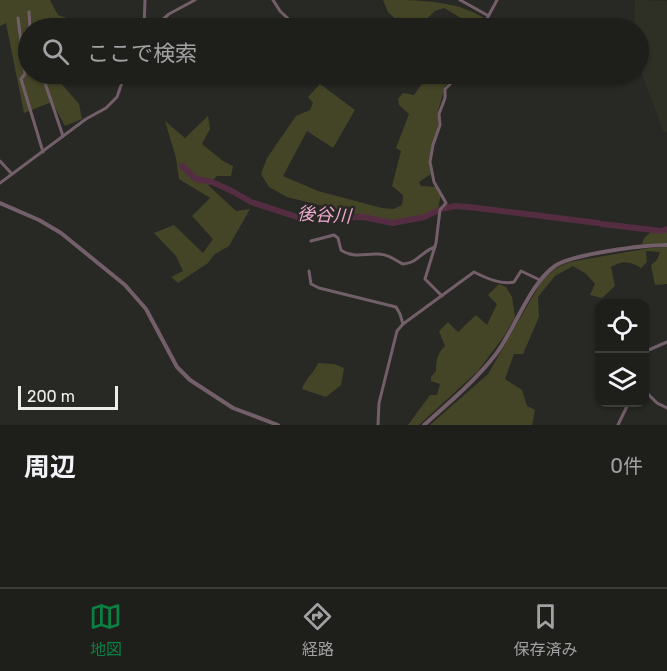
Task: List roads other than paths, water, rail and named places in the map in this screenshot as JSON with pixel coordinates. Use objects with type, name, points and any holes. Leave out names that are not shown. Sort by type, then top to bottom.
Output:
[{"type":"street","points":[[144,18],[145,0]]},
{"type":"street","points":[[165,18],[195,0]]},
{"type":"street","points":[[273,0],[287,18]]},
{"type":"street","points":[[460,0],[488,15]]},
{"type":"street","points":[[487,18],[497,0]]},
{"type":"street","points":[[29,12],[29,18]]},
{"type":"street","points":[[23,84],[43,152]]},
{"type":"street","points":[[45,84],[63,136]]},
{"type":"street","points":[[0,183],[86,118],[106,108],[117,97],[122,84]]},
{"type":"street","points":[[442,296],[425,279],[429,259],[435,247],[440,210],[446,203],[434,182],[429,162],[440,125],[439,114],[445,98],[445,89],[450,84]]},
{"type":"street","points":[[0,161],[11,173]]},
{"type":"street","points":[[0,203],[39,220],[61,233],[125,285],[146,309],[177,367],[190,380],[233,408],[278,425]]},
{"type":"street","points":[[311,241],[334,236],[338,238],[341,250],[352,256],[390,256],[404,264],[415,262],[427,250],[435,247]]},
{"type":"street","points":[[424,425],[473,380],[496,354],[540,280],[555,266],[568,260],[651,245],[667,245]]},
{"type":"street","points":[[309,271],[311,284],[319,288],[396,307],[403,324]]},
{"type":"street","points":[[378,425],[379,403],[393,341],[403,324],[474,272],[507,283],[514,282],[521,271],[540,280]]},
{"type":"street","points":[[649,350],[667,342]]},
{"type":"street","points":[[649,394],[657,403],[667,408],[667,403]]},
{"type":"street","points":[[618,425],[627,407]]},
{"type":"waterway","name":"後谷川","points":[[182,166],[196,179],[212,182],[251,202],[297,217],[321,215],[337,218],[363,217],[393,223],[424,217],[439,210]]},
{"type":"waterway","name":"後谷川","points":[[441,209],[455,206],[469,207],[598,223]]},
{"type":"waterway","name":"後谷川","points":[[602,224],[661,231],[667,229]]}]
